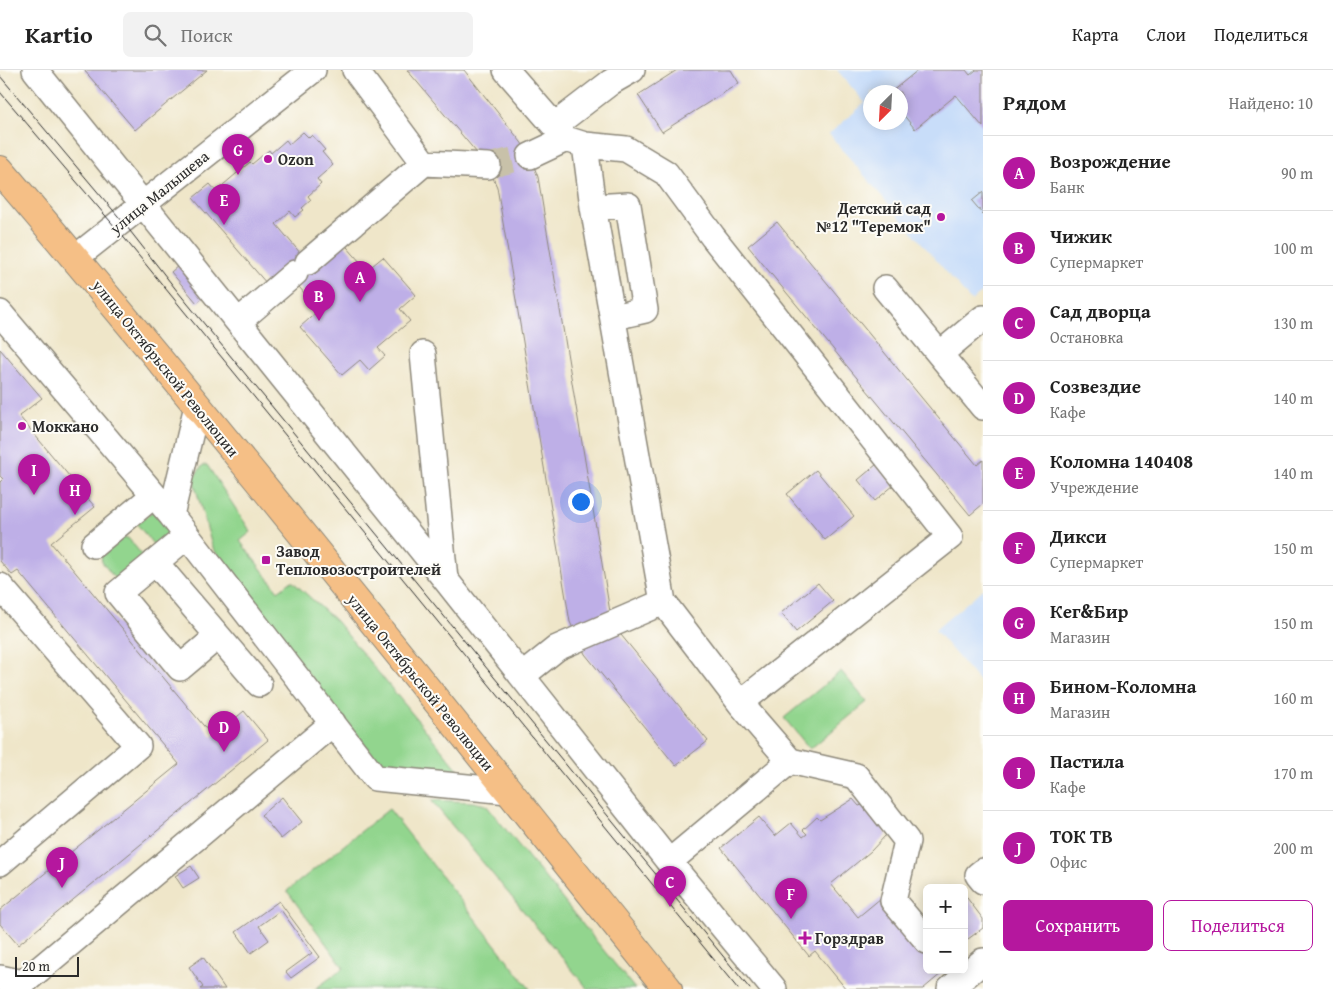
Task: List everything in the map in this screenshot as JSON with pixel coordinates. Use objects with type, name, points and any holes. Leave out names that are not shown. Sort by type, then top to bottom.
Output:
[{"type":"main road","name":"улица Октябрьской Революции","points":[[0,170],[76,258],[307,540],[668,989]]},
{"type":"street","points":[[35,70],[446,579],[669,862],[774,989]]},
{"type":"street","points":[[355,70],[424,163]]},
{"type":"street","points":[[506,70],[569,136],[593,207],[663,602],[740,702],[790,761],[856,776],[907,841],[893,901],[923,936]]},
{"type":"street","points":[[530,156],[569,136],[610,82],[632,70]]},
{"type":"street","name":"улица Малышева","points":[[76,258],[143,205],[299,74]]},
{"type":"street","points":[[569,136],[626,149],[666,173],[712,237],[950,537],[740,702]]},
{"type":"street","points":[[238,322],[424,163],[488,166]]},
{"type":"street","points":[[593,207],[628,205],[645,310],[614,318]]},
{"type":"street","points":[[885,288],[983,407]]},
{"type":"street","points":[[0,313],[171,515],[375,778],[508,791]]},
{"type":"street","points":[[940,354],[983,318]]},
{"type":"street","points":[[423,354],[446,579]]},
{"type":"street","points":[[171,515],[197,406]]},
{"type":"street","points":[[94,545],[154,495]]},
{"type":"street","points":[[186,536],[118,594],[180,668],[218,636]]},
{"type":"street","points":[[155,562],[259,684]]},
{"type":"street","points":[[0,586],[138,746],[0,863]]},
{"type":"street","points":[[522,676],[557,648],[663,602]]},
{"type":"street","points":[[0,978],[23,983],[333,723]]},
{"type":"street","points":[[669,862],[790,761]]},
{"type":"street","points":[[983,871],[978,875],[983,881]]},
{"type":"street","points":[[953,980],[983,961]]},
{"type":"shaded area","name":"Детский сад №12 \"Теремок\"","points":[[837,70],[983,70],[983,292],[971,301],[829,134],[863,105],[863,130],[908,130],[908,85],[863,85],[863,101]]},
{"type":"shaded area","points":[[983,589],[983,686],[935,630]]},
{"type":"green space","points":[[203,465],[207,465],[251,532],[240,541],[278,591],[292,581],[336,621],[462,774],[462,779],[389,775],[230,576],[212,546],[193,478]]},
{"type":"green space","points":[[153,511],[173,536],[157,549],[137,524]]},
{"type":"green space","points":[[121,538],[128,538],[143,556],[142,562],[116,580],[102,562],[101,556]]},
{"type":"green space","points":[[841,671],[867,702],[810,749],[784,718]]},
{"type":"green space","points":[[431,800],[473,802],[486,805],[635,989],[588,989]]},
{"type":"green space","points":[[389,809],[530,989],[315,989],[344,968],[287,891]]},
{"type":"building","points":[[84,70],[207,70],[135,130]]},
{"type":"building","points":[[407,70],[464,70],[530,156],[538,177],[612,624],[708,741],[676,766],[585,654],[570,622],[497,187],[488,166]]},
{"type":"building","points":[[677,70],[731,70],[739,83],[662,132],[638,95]]},
{"type":"building","points":[[918,70],[966,70],[970,75],[976,70],[983,70],[983,127],[956,95],[915,129],[908,120],[908,85],[900,85]]},
{"type":"building","points":[[303,132],[309,138],[312,135],[325,150],[322,152],[333,165],[317,179],[321,184],[308,196],[311,200],[302,208],[304,210],[295,217],[290,211],[276,224],[311,266],[341,240],[367,270],[383,257],[416,295],[400,309],[410,321],[378,348],[385,356],[369,370],[360,360],[342,375],[300,327],[319,310],[293,280],[267,284],[193,198],[210,184],[216,191],[250,162],[252,164],[269,150],[271,153],[286,140],[289,144]]},
{"type":"building","points":[[983,192],[983,214],[972,201]]},
{"type":"building","points":[[777,222],[977,465],[983,460],[983,504],[970,515],[748,246]]},
{"type":"building","points":[[179,265],[205,296],[197,303],[171,272]]},
{"type":"building","points":[[0,349],[42,398],[19,416],[95,507],[51,543],[213,737],[244,711],[268,740],[18,945],[0,924],[0,910],[179,764],[18,571],[12,575],[0,561],[0,482],[3,479],[0,476]]},
{"type":"building","points":[[877,464],[894,485],[875,501],[858,480]]},
{"type":"building","points":[[816,470],[854,516],[825,540],[787,494]]},
{"type":"building","points":[[818,583],[833,601],[796,632],[781,613]]},
{"type":"building","points":[[282,797],[302,822],[281,839],[261,815]]},
{"type":"building","points":[[853,799],[859,806],[865,804],[882,822],[886,835],[871,851],[831,884],[858,917],[881,898],[923,949],[923,974],[941,974],[923,989],[846,989],[815,951],[809,956],[721,848],[759,817],[775,836],[791,823],[803,837],[807,834],[803,830],[817,817],[820,820]]},
{"type":"building","points":[[191,866],[199,878],[183,888],[175,876]]},
{"type":"building","points":[[968,899],[983,919],[983,928],[968,939]]},
{"type":"building","points":[[279,901],[320,957],[291,978],[286,972],[312,953],[281,910],[259,926],[269,940],[251,953],[236,932]]},
{"type":"building","points":[[203,957],[225,989],[200,989],[203,987],[189,967]]},
{"type":"tunnel","points":[[488,166],[530,156]]},
{"type":"tram line","points":[[0,76],[123,222],[178,292],[750,989]]},
{"type":"tram line","points":[[0,92],[116,228],[738,989]]},
{"type":"place","name":"Ozon","points":[[268,159]]},
{"type":"place","name":"Кег&Бир","points":[[238,175]]},
{"type":"place","name":"Детский сад №12 \"Теремок\"","points":[[941,217]]},
{"type":"place","name":"Коломна 140408","points":[[224,225]]},
{"type":"place","name":"Возрождение","points":[[360,302]]},
{"type":"place","name":"Чижик","points":[[319,321]]},
{"type":"place","name":"Моккано","points":[[22,426]]},
{"type":"place","name":"Пастила","points":[[34,495]]},
{"type":"place","name":"Бином-Коломна","points":[[75,515]]},
{"type":"place","name":"Завод Тепловозостроителей","points":[[266,560]]},
{"type":"place","name":"Созвездие","points":[[224,752]]},
{"type":"place","name":"ТОК ТВ","points":[[62,888]]},
{"type":"place","name":"Сад дворца","points":[[670,907]]},
{"type":"place","name":"Дикси","points":[[791,919]]},
{"type":"place","name":"Горздрав","points":[[805,938]]}]
